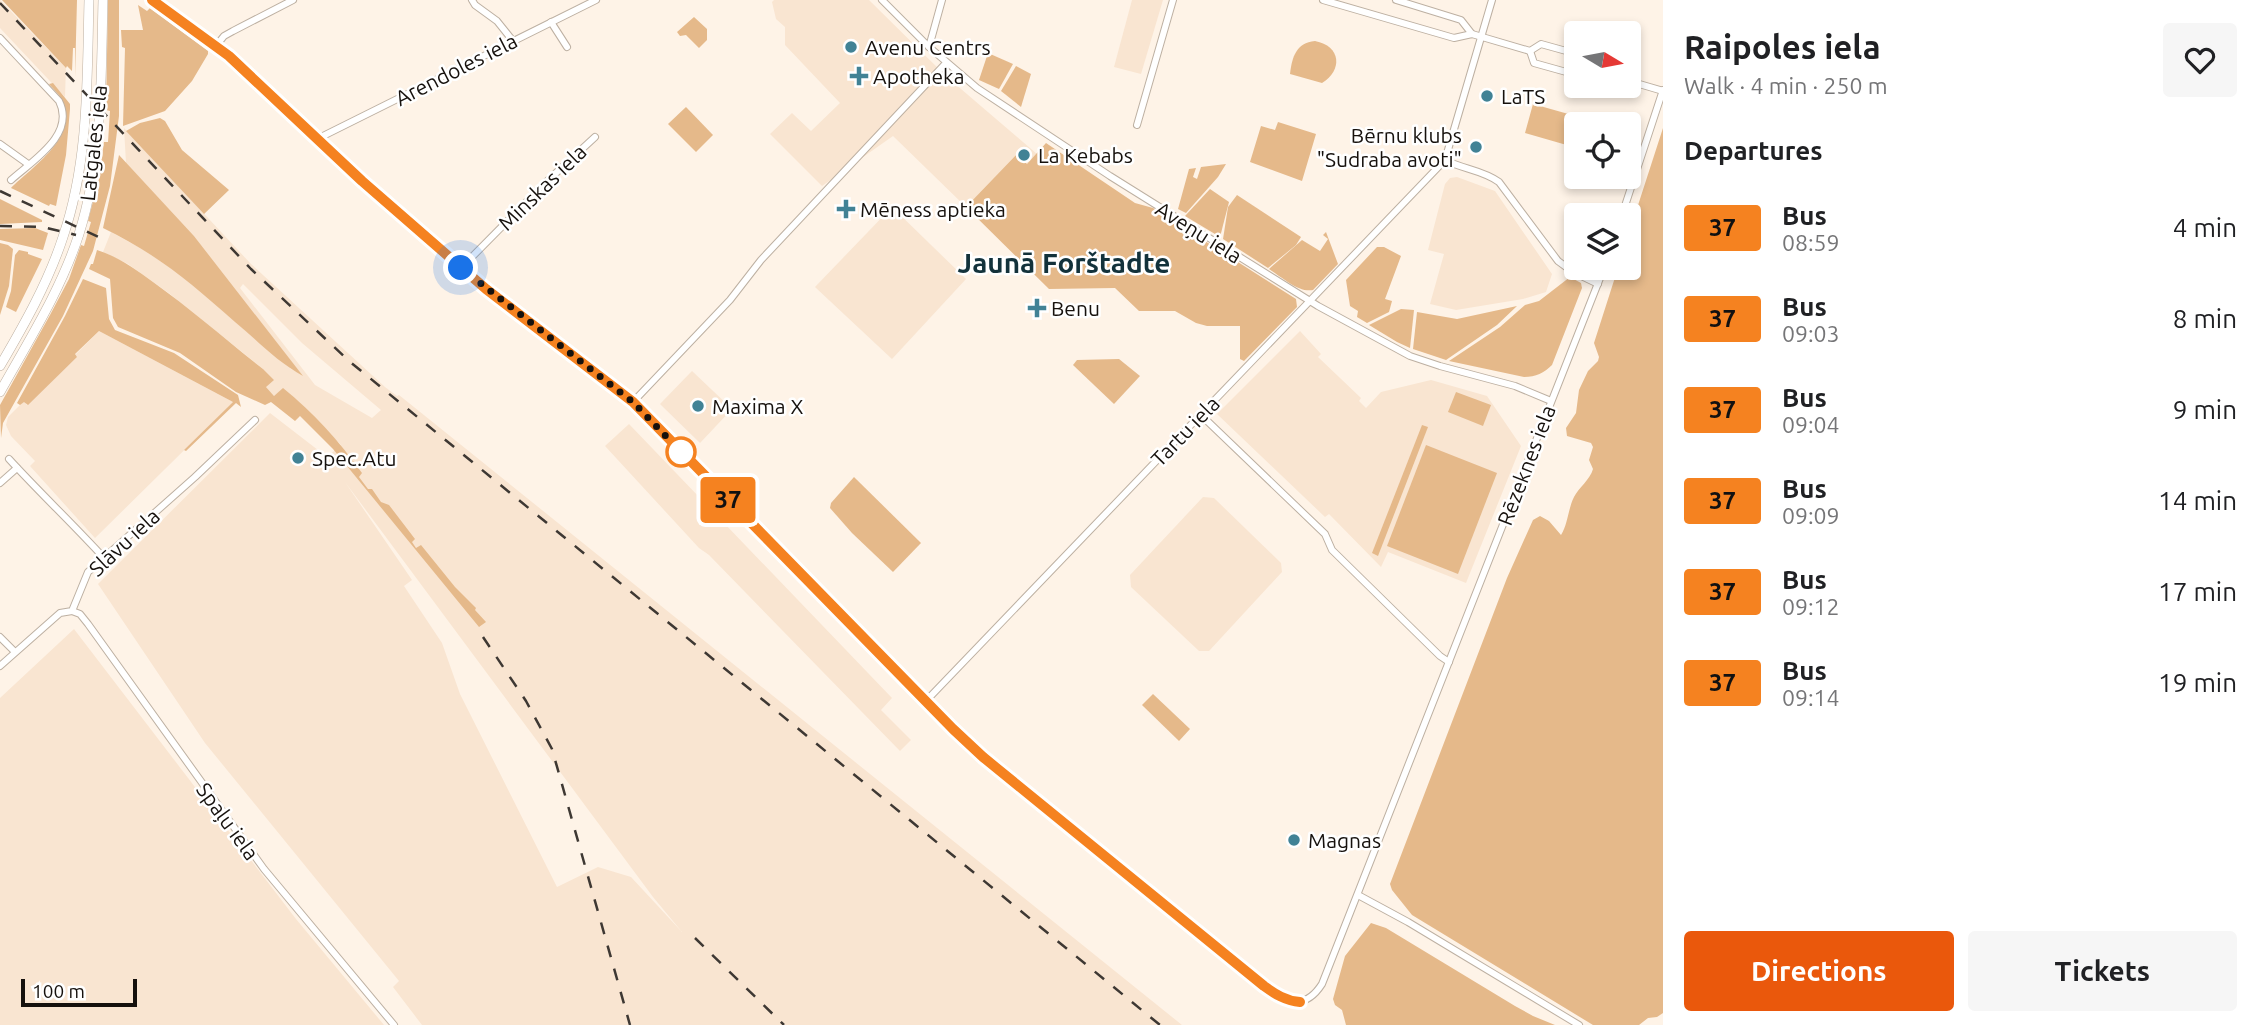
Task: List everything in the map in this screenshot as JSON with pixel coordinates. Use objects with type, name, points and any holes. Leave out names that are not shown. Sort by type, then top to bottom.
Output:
[{"type":"street","name":"Latgales iela","points":[[0,366],[50,271],[74,198],[84,139],[89,0]]},
{"type":"street","name":"Latgales iela","points":[[0,392],[60,282],[74,250],[84,216],[99,135],[103,0]]},
{"type":"street","points":[[152,0],[216,46],[461,268],[633,402],[925,702]]},
{"type":"street","points":[[216,46],[224,36],[293,0]]},
{"type":"street","points":[[472,0],[497,21],[513,41]]},
{"type":"street","name":"Arendoles iela","points":[[317,139],[596,0]]},
{"type":"street","name":"Aveņu iela","points":[[882,0],[946,63],[976,88],[1310,301],[1410,356],[1515,386],[1551,401]]},
{"type":"street","points":[[929,47],[942,0]]},
{"type":"street","points":[[1137,125],[1173,0]]},
{"type":"street","points":[[1323,0],[1454,38],[1472,34],[1530,51],[1541,44],[1564,50]]},
{"type":"street","points":[[1396,0],[1461,20],[1472,34]]},
{"type":"street","points":[[1492,0],[1445,160],[1486,174],[1499,182],[1558,261],[1598,284]]},
{"type":"street","points":[[551,23],[567,47]]},
{"type":"street","points":[[0,38],[59,101],[64,113],[55,140],[11,180]]},
{"type":"street","points":[[1530,51],[1534,63],[1564,71]]},
{"type":"street","points":[[633,402],[730,300],[761,260],[946,63]]},
{"type":"street","points":[[1626,203],[1663,90],[1642,84]]},
{"type":"street","name":"Minskas iela","points":[[461,268],[595,137]]},
{"type":"street","points":[[0,144],[29,164]]},
{"type":"street","name":"Tartu iela","points":[[925,702],[1445,160]]},
{"type":"street","name":"Rēzeknes iela","points":[[925,702],[983,757],[1264,986],[1292,1001],[1309,999],[1322,985],[1600,280]]},
{"type":"street","points":[[1201,415],[1325,534],[1332,550],[1440,656],[1450,662]]},
{"type":"street","name":"Slāvu iela","points":[[72,611],[88,572],[255,419]]},
{"type":"street","points":[[9,459],[104,558]]},
{"type":"street","points":[[0,483],[17,468]]},
{"type":"street","points":[[0,666],[60,613],[72,611]]},
{"type":"street","name":"Spaļu iela","points":[[72,611],[80,614],[88,624],[264,869],[394,1025]]},
{"type":"street","points":[[0,637],[15,652]]},
{"type":"street","points":[[1358,895],[1408,922],[1578,1025]]},
{"type":"shaded area","points":[[0,0],[66,66],[65,97],[0,28]]},
{"type":"shaded area","points":[[2,0],[77,0],[75,77],[75,48],[72,71],[67,66],[66,68]]},
{"type":"shaded area","points":[[108,0],[119,0],[119,116],[110,186],[93,251],[63,316],[3,423],[1,438],[0,405],[69,279],[81,245],[84,246],[91,222],[88,221],[99,178],[104,142],[108,142]]},
{"type":"shaded area","points":[[869,0],[947,77],[1037,154],[1027,164],[1016,155],[966,207],[893,136],[822,186],[770,134],[792,113],[811,131],[840,103],[785,45],[785,27],[776,19],[772,2]]},
{"type":"shaded area","points":[[1132,0],[1163,0],[1141,74],[1114,67]]},
{"type":"shaded area","points":[[138,5],[147,11],[150,8],[208,51],[208,54],[192,81],[165,111],[123,126],[125,48],[122,47],[121,30],[143,30]]},
{"type":"shaded area","points":[[694,17],[707,29],[707,40],[699,48],[686,35],[680,36],[677,32]]},
{"type":"shaded area","points":[[1315,41],[1330,48],[1336,59],[1333,72],[1322,83],[1290,74],[1299,48]]},
{"type":"shaded area","points":[[988,53],[1013,64],[999,89],[979,80]]},
{"type":"shaded area","points":[[1016,66],[1031,74],[1021,107],[1001,91]]},
{"type":"shaded area","points":[[53,83],[70,104],[70,109],[66,155],[56,206],[49,206],[11,188],[51,150],[65,127],[63,102],[49,84]]},
{"type":"shaded area","points":[[1533,104],[1564,113],[1564,144],[1525,133]]},
{"type":"shaded area","points":[[686,107],[713,135],[696,152],[668,124]]},
{"type":"shaded area","points":[[160,118],[165,121],[182,150],[229,190],[204,214],[126,131],[140,123]]},
{"type":"shaded area","points":[[1278,122],[1316,134],[1302,181],[1250,162],[1261,126],[1275,130]]},
{"type":"shaded area","points":[[124,128],[251,264],[385,387],[399,395],[1182,1025],[422,1025],[393,987],[399,981],[205,743],[98,584],[270,413],[327,457],[341,445],[283,389],[274,396],[266,387],[263,369],[170,294],[128,264],[103,252],[111,232],[142,249],[184,277],[269,351],[301,374],[194,236],[126,163]],"holes":[[[243,284],[302,343],[381,410],[372,418],[315,385],[240,288]],[[345,482],[653,897],[682,932],[631,877],[598,867],[557,887],[460,694],[442,643],[404,586],[412,580]]]},
{"type":"shaded area","points":[[1663,128],[1663,1013],[1648,1018],[1639,1025],[1593,1025],[1412,915],[1390,884],[1507,578],[1533,520],[1540,516],[1549,521],[1561,535],[1574,497],[1593,469],[1589,460],[1593,447],[1591,443],[1567,436],[1566,428],[1576,413],[1579,390],[1588,371],[1598,361],[1594,343],[1614,280],[1641,280],[1641,203],[1639,203]]},
{"type":"shaded area","points":[[1046,143],[1135,203],[1153,208],[1296,299],[1297,307],[1244,361],[1240,359],[1240,326],[1207,326],[1175,311],[1139,311],[1115,288],[1049,289],[966,207],[1017,154],[1027,164]]},
{"type":"shaded area","points":[[119,155],[194,236],[303,376],[276,358],[173,270],[103,228]]},
{"type":"shaded area","points":[[1226,164],[1186,213],[1178,209],[1189,169],[1196,168],[1193,177],[1197,179],[1201,167]]},
{"type":"shaded area","points":[[1457,177],[1495,191],[1552,274],[1546,292],[1523,299],[1456,310],[1430,304],[1444,254],[1428,250],[1445,184],[1450,178]]},
{"type":"shaded area","points":[[1210,189],[1229,202],[1220,237],[1185,216]]},
{"type":"shaded area","points":[[1237,195],[1301,237],[1296,245],[1268,268],[1223,239],[1228,207]]},
{"type":"shaded area","points":[[0,199],[42,220],[42,222],[0,224]]},
{"type":"shaded area","points":[[892,207],[966,279],[892,359],[815,287]]},
{"type":"shaded area","points":[[35,228],[48,233],[43,250],[0,240],[0,229]]},
{"type":"shaded area","points":[[1326,232],[1338,264],[1313,290],[1296,287],[1269,269],[1302,240],[1320,251],[1328,239],[1323,235]]},
{"type":"shaded area","points":[[0,243],[13,249],[9,286],[0,315]]},
{"type":"shaded area","points":[[1377,247],[1384,247],[1401,256],[1385,299],[1392,301],[1389,312],[1367,323],[1357,317],[1358,311],[1350,306],[1346,280]]},
{"type":"shaded area","points":[[19,250],[42,259],[16,312],[6,307],[11,291],[15,255]]},
{"type":"shaded area","points":[[97,250],[119,259],[146,277],[263,369],[274,380],[266,387],[274,396],[283,388],[305,407],[353,461],[362,473],[359,477],[368,489],[372,489],[381,502],[389,505],[415,539],[412,542],[416,548],[421,545],[486,622],[479,627],[333,449],[300,416],[295,421],[271,402],[265,405],[236,392],[180,353],[118,327],[113,318],[110,279],[89,269]]},
{"type":"shaded area","points":[[83,279],[106,288],[109,319],[115,330],[174,353],[238,395],[241,407],[236,403],[184,450],[233,402],[99,331],[75,354],[77,357],[28,405],[24,402],[20,405],[17,403]]},
{"type":"shaded area","points":[[1566,280],[1581,283],[1582,288],[1552,365],[1546,370],[1524,377],[1449,361],[1500,327],[1525,305],[1539,301]]},
{"type":"shaded area","points":[[1517,306],[1497,325],[1446,360],[1413,349],[1417,312],[1457,319]]},
{"type":"shaded area","points":[[1401,309],[1414,310],[1410,348],[1369,325]]},
{"type":"shaded area","points":[[99,331],[233,402],[95,538],[30,466],[35,461],[11,436],[6,425],[8,417],[24,401],[27,405],[77,357],[75,355]]},
{"type":"shaded area","points":[[1300,331],[1321,354],[1318,357],[1361,398],[1359,401],[1366,408],[1381,392],[1431,380],[1487,396],[1521,446],[1466,583],[1388,552],[1381,567],[1329,514],[1325,517],[1217,414]]},
{"type":"shaded area","points":[[1119,359],[1140,376],[1114,404],[1073,365],[1077,360]]},
{"type":"shaded area","points":[[692,371],[732,409],[700,443],[660,404]]},
{"type":"shaded area","points":[[1456,392],[1491,405],[1483,426],[1448,412]]},
{"type":"shaded area","points":[[629,424],[892,698],[881,710],[911,740],[900,751],[709,555],[699,548],[605,446]]},
{"type":"shaded area","points":[[1422,425],[1428,427],[1378,556],[1372,553]]},
{"type":"shaded area","points":[[1426,445],[1497,473],[1458,574],[1387,546]]},
{"type":"shaded area","points":[[854,477],[921,543],[893,572],[830,508],[831,503]]},
{"type":"shaded area","points":[[1203,497],[1214,498],[1281,563],[1282,572],[1209,651],[1199,651],[1131,587],[1130,575]]},
{"type":"shaded area","points":[[74,629],[296,919],[384,1025],[0,1025],[0,698]]},
{"type":"shaded area","points":[[1153,694],[1190,729],[1179,741],[1142,705]]},
{"type":"shaded area","points":[[1371,923],[1386,928],[1515,1006],[1555,1025],[1346,1025],[1342,1010],[1335,1005],[1333,999],[1345,956]]},
{"type":"railway","points":[[0,3],[251,269],[349,361],[1160,1025]]},
{"type":"railway","points":[[0,191],[107,241]]},
{"type":"railway","points":[[0,226],[43,227],[76,235]]},
{"type":"railway","points":[[483,637],[526,701],[552,749],[630,1025]]},
{"type":"railway","points":[[695,938],[784,1025]]},
{"type":"bus line","name":"37","points":[[152,0],[229,56],[362,181],[486,289],[633,402],[833,609],[983,757],[1264,986],[1277,995],[1300,1002]]},
{"type":"place","name":"Avenu Centrs","points":[[851,47]]},
{"type":"place","name":"Apotheka","points":[[859,76]]},
{"type":"place","name":"LaTS","points":[[1487,96]]},
{"type":"place","name":"Bērnu klubs \"Sudraba avoti\"","points":[[1476,147]]},
{"type":"place","name":"La Kebabs","points":[[1024,155]]},
{"type":"place","name":"Mēness aptieka","points":[[846,209]]},
{"type":"place","name":"Benu","points":[[1037,308]]},
{"type":"place","name":"Maxima X","points":[[698,406]]},
{"type":"place","name":"Spec.Atu","points":[[298,458]]},
{"type":"place","name":"Magnas","points":[[1294,840]]},
{"type":"district","name":"Jaunā Forštadte","points":[[1064,262]]},
{"type":"route","points":[[461,268],[633,402],[681,452]]}]
